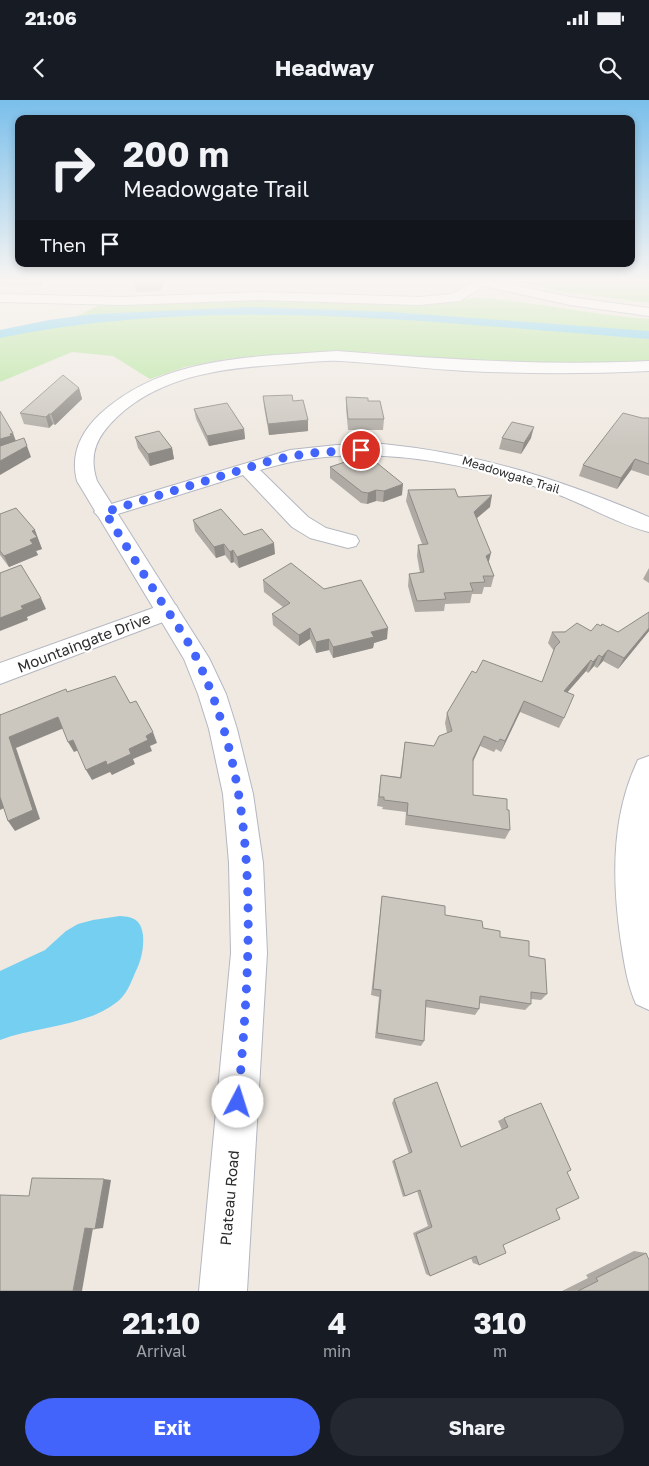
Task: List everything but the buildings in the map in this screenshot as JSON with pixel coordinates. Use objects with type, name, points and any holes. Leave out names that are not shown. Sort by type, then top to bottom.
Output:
[{"type":"street","name":"Plateau Road","points":[[222,1291],[249,953],[249,905],[244,832],[232,760],[212,694],[196,658],[87,481],[84,471],[86,445],[95,429],[115,410],[139,393],[170,378],[198,370],[245,362],[338,356],[467,366],[596,369],[649,366]]},
{"type":"street","name":"Meadowgate Trail","points":[[105,512],[289,457],[333,451],[385,449],[436,454],[462,459],[522,476],[649,525]]},
{"type":"street","points":[[247,468],[300,522],[318,533],[348,541]]},
{"type":"street","name":"Mountaingate Drive","points":[[0,674],[168,611]]},
{"type":"street","points":[[649,769],[637,810],[633,837],[633,872],[634,906],[640,953],[649,991]]},
{"type":"green space","points":[[0,336],[649,336],[649,361],[577,364],[444,359],[370,352],[335,352],[225,359],[185,367],[150,379],[113,356],[72,352],[0,382]]},
{"type":"water","points":[[120,916],[136,920],[141,926],[143,935],[139,964],[123,996],[117,1002],[90,1017],[0,1040],[0,971],[45,950],[66,931],[78,924]]},
{"type":"route","points":[[238,1102],[246,1007],[249,905],[244,832],[232,760],[212,694],[188,642],[105,512],[273,460],[310,453],[361,450]]}]
